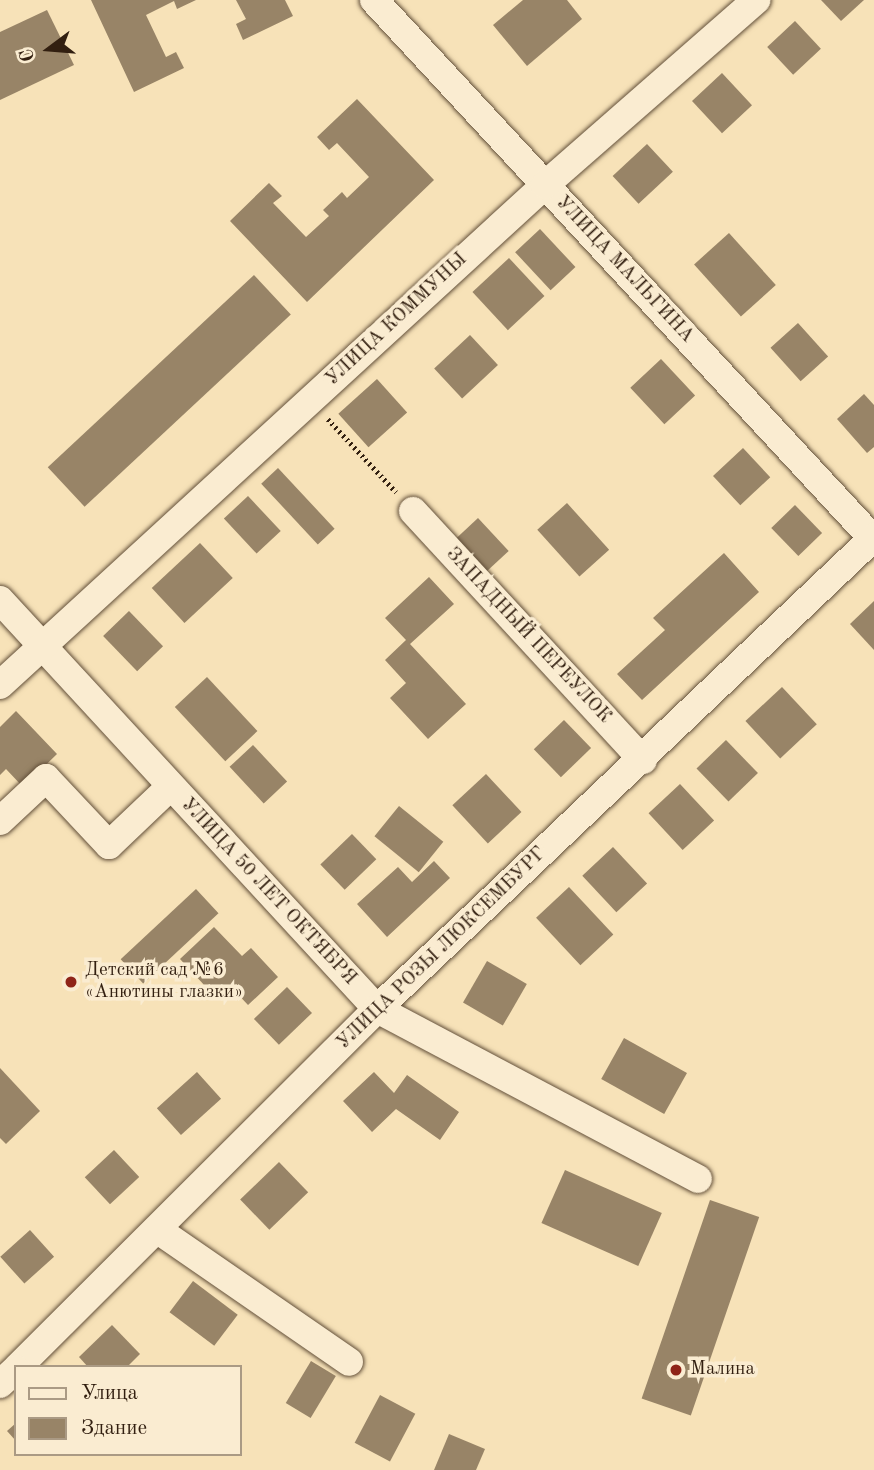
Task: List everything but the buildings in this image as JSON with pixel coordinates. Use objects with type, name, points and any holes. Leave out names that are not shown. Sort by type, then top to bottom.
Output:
[{"type":"street","name":"УЛИЦА МАЛЬГИНА","points":[[374,0],[873,538]]},
{"type":"street","name":"УЛИЦА КОММУНЫ","points":[[0,685],[545,185],[756,0]]},
{"type":"street","name":"ЗАПАДНЫЙ ПЕРЕУЛОК","points":[[413,511],[643,760]]},
{"type":"street","name":"УЛИЦА РОЗЫ ЛЮКСЕМБУРГ","points":[[20,1365],[377,1009],[643,760],[873,538]]},
{"type":"street","name":"УЛИЦА 50 ЛЕТ ОКТЯБРЯ","points":[[0,600],[377,1009],[698,1179]]},
{"type":"street","points":[[0,821],[46,778],[109,845],[170,787]]},
{"type":"street","points":[[158,1230],[349,1362]]},
{"type":"street","name":"УЛИЦА РОЗЫ ЛЮКСЕМБУРГ","points":[[0,1384],[14,1371]]},
{"type":"path","points":[[311,400],[413,511]]},
{"type":"place","name":"Детский сад №6 «Анютины глазки»","points":[[71,982]]},
{"type":"place","name":"Малина","points":[[676,1370]]}]
